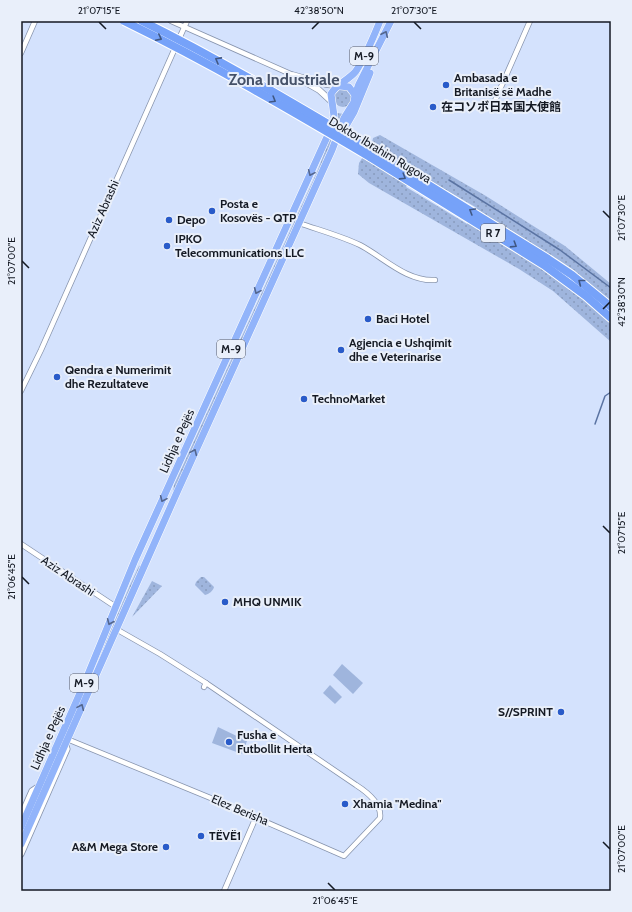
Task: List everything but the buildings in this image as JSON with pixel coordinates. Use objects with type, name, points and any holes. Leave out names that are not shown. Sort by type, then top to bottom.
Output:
[{"type":"highway","name":"Doktor Ibrahim Rugova","points":[[124,21],[185,51],[371,153],[548,259],[572,275],[611,307]]},
{"type":"highway","name":"Doktor Ibrahim Rugova","points":[[142,21],[262,85],[371,153],[544,265],[586,296],[611,318]]},
{"type":"highway","name":"Lidhja e Pejës","points":[[28,804],[38,787],[152,523],[327,137],[334,116],[331,94],[356,71],[367,51],[380,21]]},
{"type":"highway","name":"Lidhja e Pejës","points":[[28,804],[66,741],[208,422],[332,150],[340,125],[354,102],[355,95],[390,21]]},
{"type":"highway","points":[[332,150],[356,108],[379,46]]},
{"type":"highway","points":[[340,86],[349,87],[355,95]]},
{"type":"highway","points":[[332,103],[341,110],[350,108]]},
{"type":"highway","name":"M-9","points":[[21,827],[28,804]]},
{"type":"highway","name":"M-9","points":[[21,844],[28,804]]},
{"type":"street","points":[[21,53],[35,21]]},
{"type":"street","points":[[171,21],[292,75],[319,90],[332,103]]},
{"type":"street","name":"Aziz Abrashi","points":[[21,391],[41,350],[187,21]]},
{"type":"street","points":[[494,103],[530,21]]},
{"type":"street","points":[[292,75],[325,84],[340,86]]},
{"type":"street","points":[[299,223],[360,246],[405,272],[425,279],[435,280]]},
{"type":"street","name":"Aziz Abrashi","points":[[21,544],[116,607]]},
{"type":"street","name":"Elez Berisha","points":[[66,741],[256,818],[344,856],[380,818],[380,811],[372,798],[356,785],[139,641],[116,629]]},
{"type":"street","name":"Lidhja e Pejës","points":[[21,854],[67,749],[66,741]]},
{"type":"street","points":[[21,816],[28,804]]},
{"type":"street","points":[[224,891],[256,818]]},
{"type":"shaded area","points":[[343,89],[349,92],[352,98],[349,104],[343,107],[337,104],[334,98],[337,92]]},
{"type":"shaded area","points":[[337,113],[344,114],[322,166],[148,549],[173,493],[174,485],[317,172],[334,128]]},
{"type":"shaded area","points":[[380,135],[486,196],[565,246],[611,284],[611,342],[553,291],[519,269],[369,183],[358,174],[359,163],[372,143],[373,138]],"holes":[[[415,172],[477,208],[467,224],[406,187]]]},
{"type":"shaded area","points":[[142,565],[71,726],[70,725],[131,583],[139,566]]},
{"type":"shaded area","points":[[201,577],[204,577],[214,587],[211,592],[205,595],[195,585]]},
{"type":"shaded area","points":[[152,581],[162,586],[132,617]]},
{"type":"shaded area","points":[[342,664],[363,683],[353,694],[333,675]]},
{"type":"shaded area","points":[[330,685],[342,697],[335,704],[323,693]]},
{"type":"shaded area","name":"Fusha e Futbollit Herta","points":[[218,727],[247,741],[242,754],[212,743]]},
{"type":"waterway","points":[[449,180],[560,250],[611,288]]},
{"type":"waterway","points":[[595,424],[605,396],[611,392]]},
{"type":"place","name":"Ambasada e Britanisë së Madhe","points":[[446,85]]},
{"type":"place","name":"在コソボ日本国大使館","points":[[433,107]]},
{"type":"place","name":"Posta e Kosovës - QTP","points":[[212,211]]},
{"type":"place","name":"Depo","points":[[169,220]]},
{"type":"place","name":"IPKO Telecommunications LLC","points":[[167,246]]},
{"type":"place","name":"Baci Hotel","points":[[368,319]]},
{"type":"place","name":"Agjencia e Ushqimit dhe e Veterinarise","points":[[341,350]]},
{"type":"place","name":"Qendra e Numerimit dhe Rezultateve","points":[[57,377]]},
{"type":"place","name":"TechnoMarket","points":[[304,399]]},
{"type":"place","name":"MHQ UNMIK","points":[[225,602]]},
{"type":"place","name":"S//SPRINT","points":[[561,712]]},
{"type":"place","name":"Fusha e Futbollit Herta","points":[[229,742]]},
{"type":"place","name":"Xhamia \"Medina\"","points":[[345,804]]},
{"type":"place","name":"TËVË1","points":[[201,836]]},
{"type":"place","name":"A&M Mega Store","points":[[166,847]]},
{"type":"district","name":"Zona Industriale","points":[[284,79]]}]
